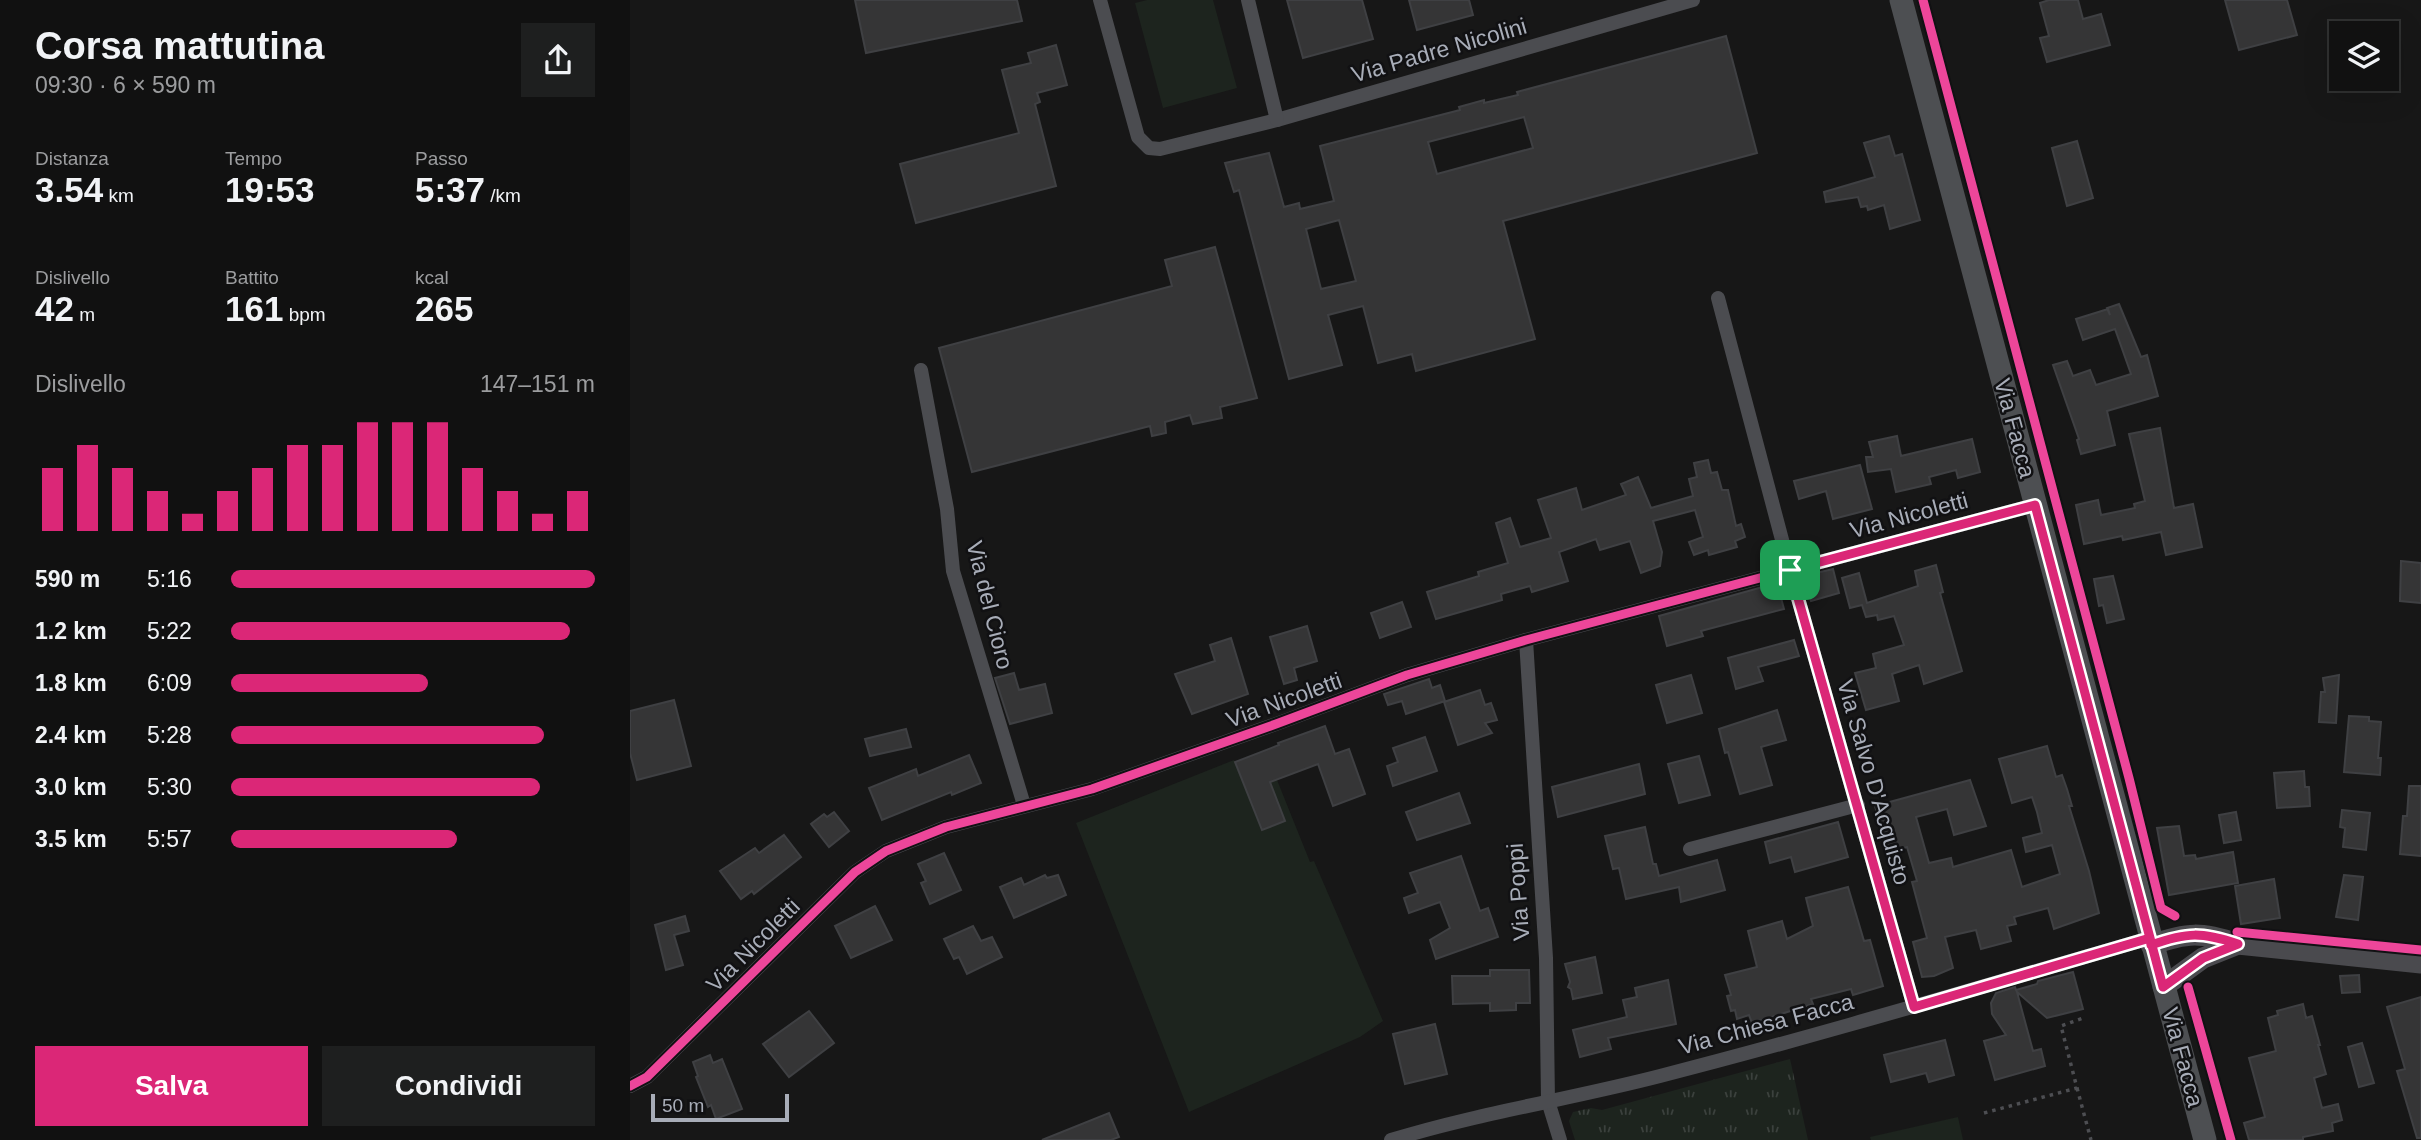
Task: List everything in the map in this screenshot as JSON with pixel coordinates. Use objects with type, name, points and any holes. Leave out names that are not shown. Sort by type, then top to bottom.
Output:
[{"type":"main road","name":"Via Facca","points":[[1901,0],[2205,1140]]},
{"type":"main road","points":[[2151,942],[2187,934],[2210,935],[2238,944],[2421,963]]},
{"type":"main road","points":[[2163,987],[2203,958],[2238,944]]},
{"type":"street","name":"Via Padre Nicolini","points":[[1100,0],[1138,137],[1149,148],[1160,149],[1278,120],[1693,0]]},
{"type":"street","points":[[1248,0],[1278,120]]},
{"type":"street","name":"Via Salvo D'Acquisto","points":[[1718,298],[1790,570],[1914,1007]]},
{"type":"street","name":"Via del Cioro","points":[[921,370],[947,509],[953,570],[1024,805]]},
{"type":"street","name":"Via Nicoletti","points":[[630,1086],[647,1077],[855,872],[886,851],[946,827],[1092,789],[1407,675],[1526,640],[2035,505]]},
{"type":"street","name":"Via Poppi","points":[[1526,640],[1546,958],[1548,1101],[1560,1140]]},
{"type":"street","points":[[1690,849],[1858,805]]},
{"type":"street","name":"Via Chiesa Facca","points":[[1391,1140],[1658,1076],[2151,942]]},
{"type":"path","points":[[2086,1017],[2061,1026],[2091,1140]]},
{"type":"path","points":[[1983,1112],[2077,1088]]},
{"type":"green space","points":[[1147,0],[1213,0],[1237,88],[1163,108],[1135,3]]},
{"type":"green space","points":[[1265,750],[1310,862],[1314,861],[1383,1021],[1360,1037],[1189,1112],[1076,823]]},
{"type":"green space","points":[[1790,1059],[1808,1140],[1575,1140],[1569,1121],[1573,1112],[1591,1108],[1602,1110]]},
{"type":"green space","points":[[1958,1117],[1963,1140],[1871,1140],[1870,1137]]},
{"type":"building","points":[[855,0],[1017,0],[1022,21],[866,53]]},
{"type":"building","points":[[1287,0],[1362,0],[1373,39],[1303,58]]},
{"type":"building","points":[[1409,0],[1469,0],[1473,15],[1417,30]]},
{"type":"building","points":[[2049,0],[2078,0],[2083,19],[2101,14],[2110,45],[2047,62],[2040,38],[2049,36],[2040,3]]},
{"type":"building","points":[[2225,0],[2287,0],[2297,35],[2239,50]]},
{"type":"building","points":[[1726,36],[1757,153],[1503,221],[1535,339],[1416,371],[1412,354],[1378,363],[1363,306],[1328,315],[1342,365],[1289,379],[1239,190],[1234,192],[1225,163],[1269,153],[1284,207],[1299,203],[1300,209],[1334,201],[1320,146],[1460,110],[1459,107],[1484,100],[1484,103],[1518,95],[1517,92]],"holes":[[[1524,117],[1533,148],[1437,174],[1428,142]],[[1339,220],[1356,281],[1321,289],[1306,229]]]},
{"type":"building","points":[[1056,45],[1067,85],[1037,93],[1040,102],[1035,104],[1056,186],[916,223],[900,164],[1019,133],[1002,70],[1031,63],[1028,53]]},
{"type":"building","points":[[1889,136],[1895,156],[1902,154],[1920,220],[1890,229],[1884,205],[1868,210],[1867,206],[1861,207],[1858,197],[1826,202],[1824,192],[1875,177],[1864,143]]},
{"type":"building","points":[[2077,141],[2093,198],[2067,206],[2052,148]]},
{"type":"building","points":[[1215,247],[1257,398],[1220,407],[1222,418],[1193,424],[1190,415],[1165,422],[1166,433],[1152,436],[1150,426],[972,472],[939,348],[1172,286],[1165,260]]},
{"type":"building","points":[[2119,304],[2141,357],[2147,355],[2158,396],[2107,411],[2115,445],[2081,454],[2077,440],[2079,439],[2053,365],[2067,361],[2073,376],[2090,370],[2096,385],[2131,374],[2115,329],[2083,340],[2076,319]]},
{"type":"building","points":[[2160,428],[2174,508],[2193,504],[2202,547],[2166,555],[2161,532],[2084,544],[2076,505],[2098,500],[2101,515],[2135,508],[2134,504],[2145,501],[2129,434]]},
{"type":"building","points":[[1897,436],[1901,456],[1972,439],[1980,472],[1958,478],[1956,470],[1929,477],[1931,484],[1896,492],[1891,469],[1868,472],[1866,457],[1873,457],[1869,442]]},
{"type":"building","points":[[1708,460],[1711,473],[1717,472],[1722,490],[1728,490],[1736,526],[1741,524],[1745,537],[1735,541],[1737,547],[1709,555],[1708,550],[1694,555],[1689,542],[1703,537],[1695,510],[1653,521],[1662,552],[1660,566],[1641,573],[1630,541],[1600,550],[1596,539],[1559,552],[1568,581],[1532,592],[1530,586],[1501,594],[1502,600],[1436,619],[1427,592],[1479,576],[1478,572],[1508,563],[1496,523],[1510,518],[1520,547],[1551,538],[1538,500],[1576,488],[1582,510],[1626,495],[1621,484],[1638,477],[1651,508],[1693,496],[1689,479],[1697,477],[1694,463]]},
{"type":"building","points":[[1860,465],[1872,509],[1833,519],[1826,491],[1799,499],[1794,481]]},
{"type":"building","points":[[2401,561],[2421,563],[2421,603],[2400,601]]},
{"type":"building","points":[[1936,565],[1943,592],[1940,593],[1962,671],[1924,684],[1919,665],[1892,674],[1899,701],[1866,710],[1855,673],[1876,668],[1873,654],[1904,645],[1894,616],[1878,620],[1877,615],[1866,617],[1862,605],[1850,608],[1842,578],[1859,573],[1867,603],[1918,586],[1915,571]]},
{"type":"building","points":[[1833,569],[1839,593],[1811,601],[1804,576]]},
{"type":"building","points":[[2113,576],[2124,619],[2107,623],[2103,605],[2099,606],[2094,579]]},
{"type":"building","points":[[1777,583],[1784,609],[1701,631],[1703,636],[1667,646],[1659,616]]},
{"type":"building","points":[[1402,602],[1411,627],[1380,638],[1371,613]]},
{"type":"building","points":[[1307,626],[1317,661],[1294,668],[1297,680],[1284,684],[1270,637]]},
{"type":"building","points":[[1231,638],[1248,694],[1192,714],[1175,674],[1215,661],[1210,645]]},
{"type":"building","points":[[1794,640],[1799,656],[1758,667],[1763,681],[1736,689],[1728,658]]},
{"type":"building","points":[[1014,673],[1019,690],[1045,684],[1052,713],[1010,724],[995,678]]},
{"type":"building","points":[[1691,675],[1702,713],[1667,723],[1656,685]]},
{"type":"building","points":[[2339,675],[2336,723],[2319,722],[2321,692],[2325,692],[2323,678]]},
{"type":"building","points":[[1429,679],[1432,688],[1440,685],[1445,701],[1406,714],[1402,701],[1388,705],[1384,694]]},
{"type":"building","points":[[1480,690],[1485,705],[1491,703],[1497,720],[1485,723],[1492,733],[1458,745],[1444,702]]},
{"type":"building","points":[[674,700],[691,766],[637,780],[630,753],[630,711]]},
{"type":"building","points":[[1777,710],[1786,740],[1761,747],[1772,785],[1740,794],[1719,729]]},
{"type":"building","points":[[2349,716],[2369,717],[2369,721],[2381,722],[2378,758],[2381,758],[2380,775],[2344,772]]},
{"type":"building","points":[[1325,726],[1335,754],[1349,749],[1365,794],[1333,806],[1318,764],[1270,782],[1285,821],[1262,830],[1235,762]]},
{"type":"building","points":[[906,729],[911,747],[870,756],[865,739]]},
{"type":"building","points":[[1425,737],[1437,771],[1393,786],[1387,766],[1398,762],[1393,748]]},
{"type":"building","points":[[2047,746],[2056,777],[2062,775],[2067,789],[2072,806],[2069,806],[2099,913],[2054,929],[2048,908],[2014,917],[2016,924],[2007,926],[2011,941],[1981,949],[1976,930],[1945,937],[1953,968],[1934,976],[1922,977],[1913,942],[1927,938],[1912,882],[1917,881],[1907,847],[1888,853],[1875,806],[1970,780],[1986,826],[1954,835],[1947,809],[1916,817],[1929,863],[1951,858],[1953,867],[2011,850],[2022,887],[2060,874],[2052,845],[2026,852],[2023,838],[2042,833],[2037,812],[2032,797],[2012,803],[1999,759]]},
{"type":"building","points":[[969,755],[981,783],[882,820],[869,788],[916,769],[918,776]]},
{"type":"building","points":[[1699,756],[1710,795],[1679,803],[1668,764]]},
{"type":"building","points":[[1639,764],[1645,794],[1558,817],[1552,787]]},
{"type":"building","points":[[2304,771],[2305,787],[2309,787],[2310,806],[2277,808],[2274,773]]},
{"type":"building","points":[[2409,786],[2421,786],[2421,856],[2400,854]]},
{"type":"building","points":[[1459,793],[1470,823],[1417,840],[1406,812]]},
{"type":"building","points":[[2342,810],[2370,813],[2366,850],[2343,847],[2345,828],[2340,827]]},
{"type":"building","points":[[834,812],[849,831],[829,847],[811,824],[824,814],[827,817]]},
{"type":"building","points":[[2236,812],[2241,840],[2224,843],[2219,815]]},
{"type":"building","points":[[1838,822],[1848,857],[1795,872],[1791,857],[1770,863],[1765,842]]},
{"type":"building","points":[[2179,826],[2184,856],[2195,855],[2196,859],[2233,852],[2238,883],[2169,895],[2157,828]]},
{"type":"building","points":[[1645,827],[1653,864],[1656,864],[1659,876],[1717,860],[1725,890],[1681,902],[1679,887],[1626,899],[1619,868],[1613,869],[1605,836]]},
{"type":"building","points":[[784,835],[801,857],[754,894],[752,891],[741,899],[720,871],[755,848],[759,853]]},
{"type":"building","points":[[944,853],[961,890],[930,904],[921,883],[926,881],[918,864]]},
{"type":"building","points":[[1461,856],[1480,911],[1488,908],[1498,937],[1436,959],[1430,940],[1450,928],[1440,902],[1409,913],[1404,898],[1418,893],[1410,873]]},
{"type":"building","points":[[1045,875],[1047,878],[1058,875],[1066,895],[1014,918],[1000,887],[1021,878],[1024,885]]},
{"type":"building","points":[[2344,875],[2363,877],[2358,920],[2336,917]]},
{"type":"building","points":[[2274,879],[2280,918],[2241,924],[2235,886]]},
{"type":"building","points":[[1848,887],[1864,941],[1870,940],[1883,986],[1853,995],[1851,989],[1811,999],[1813,1004],[1752,1023],[1749,1015],[1737,1019],[1735,1010],[1731,1011],[1727,996],[1731,995],[1725,975],[1757,967],[1748,931],[1782,921],[1787,939],[1813,926],[1806,898]]},
{"type":"building","points":[[875,906],[892,940],[851,958],[835,926]]},
{"type":"building","points":[[685,916],[689,931],[674,935],[683,965],[666,970],[655,925]]},
{"type":"building","points":[[973,926],[981,941],[992,937],[1002,957],[967,974],[959,957],[954,959],[944,939]]},
{"type":"building","points":[[1595,957],[1602,993],[1573,999],[1568,987],[1570,982],[1565,964]]},
{"type":"building","points":[[1490,970],[1529,970],[1530,1003],[1516,1003],[1516,1010],[1490,1011],[1490,1003],[1453,1004],[1452,976],[1490,976]]},
{"type":"building","points":[[2073,972],[2083,1009],[2047,1018],[2017,992],[2033,1051],[2041,1049],[2045,1066],[1995,1080],[1984,1041],[2006,1035],[1992,1014],[1991,1003],[1996,993],[2015,987],[2016,990]]},
{"type":"building","points":[[2359,975],[2360,992],[2342,993],[2340,976]]},
{"type":"building","points":[[1668,980],[1676,1024],[1608,1038],[1611,1049],[1580,1057],[1573,1030],[1627,1017],[1623,1000],[1637,997],[1635,988]]},
{"type":"building","points":[[2421,997],[2421,1138],[2417,1138],[2397,1071],[2405,1069],[2387,1007]]},
{"type":"building","points":[[2303,1004],[2306,1018],[2312,1016],[2326,1074],[2314,1078],[2322,1108],[2338,1104],[2342,1120],[2332,1123],[2333,1131],[2303,1137],[2303,1140],[2249,1140],[2244,1123],[2265,1117],[2249,1058],[2276,1051],[2268,1018],[2278,1015],[2277,1011]]},
{"type":"building","points":[[809,1011],[834,1043],[789,1077],[763,1044]]},
{"type":"building","points":[[1435,1024],[1447,1074],[1405,1084],[1393,1034]]},
{"type":"building","points":[[1945,1040],[1954,1075],[1929,1082],[1926,1073],[1891,1082],[1884,1055]]},
{"type":"building","points":[[2362,1043],[2374,1083],[2359,1087],[2348,1047]]},
{"type":"building","points":[[710,1055],[713,1063],[722,1059],[742,1109],[716,1119],[711,1105],[708,1107],[693,1062]]},
{"type":"building","points":[[1109,1113],[1119,1137],[1111,1140],[1042,1140]]},
{"type":"cycle path","points":[[1923,0],[2161,908],[2175,916]]},
{"type":"cycle path","points":[[630,1086],[647,1077],[855,872],[886,851],[946,827],[1092,789],[1407,675],[1526,640],[2035,505]]},
{"type":"cycle path","points":[[2237,932],[2421,950]]},
{"type":"cycle path","points":[[2188,987],[2231,1140]]},
{"type":"route","points":[[1790,570],[1914,1007],[2150,938],[2151,945],[2187,934],[2210,935],[2238,944],[2203,958],[2163,987],[2151,945],[2150,938],[2035,505],[1790,570]]}]
